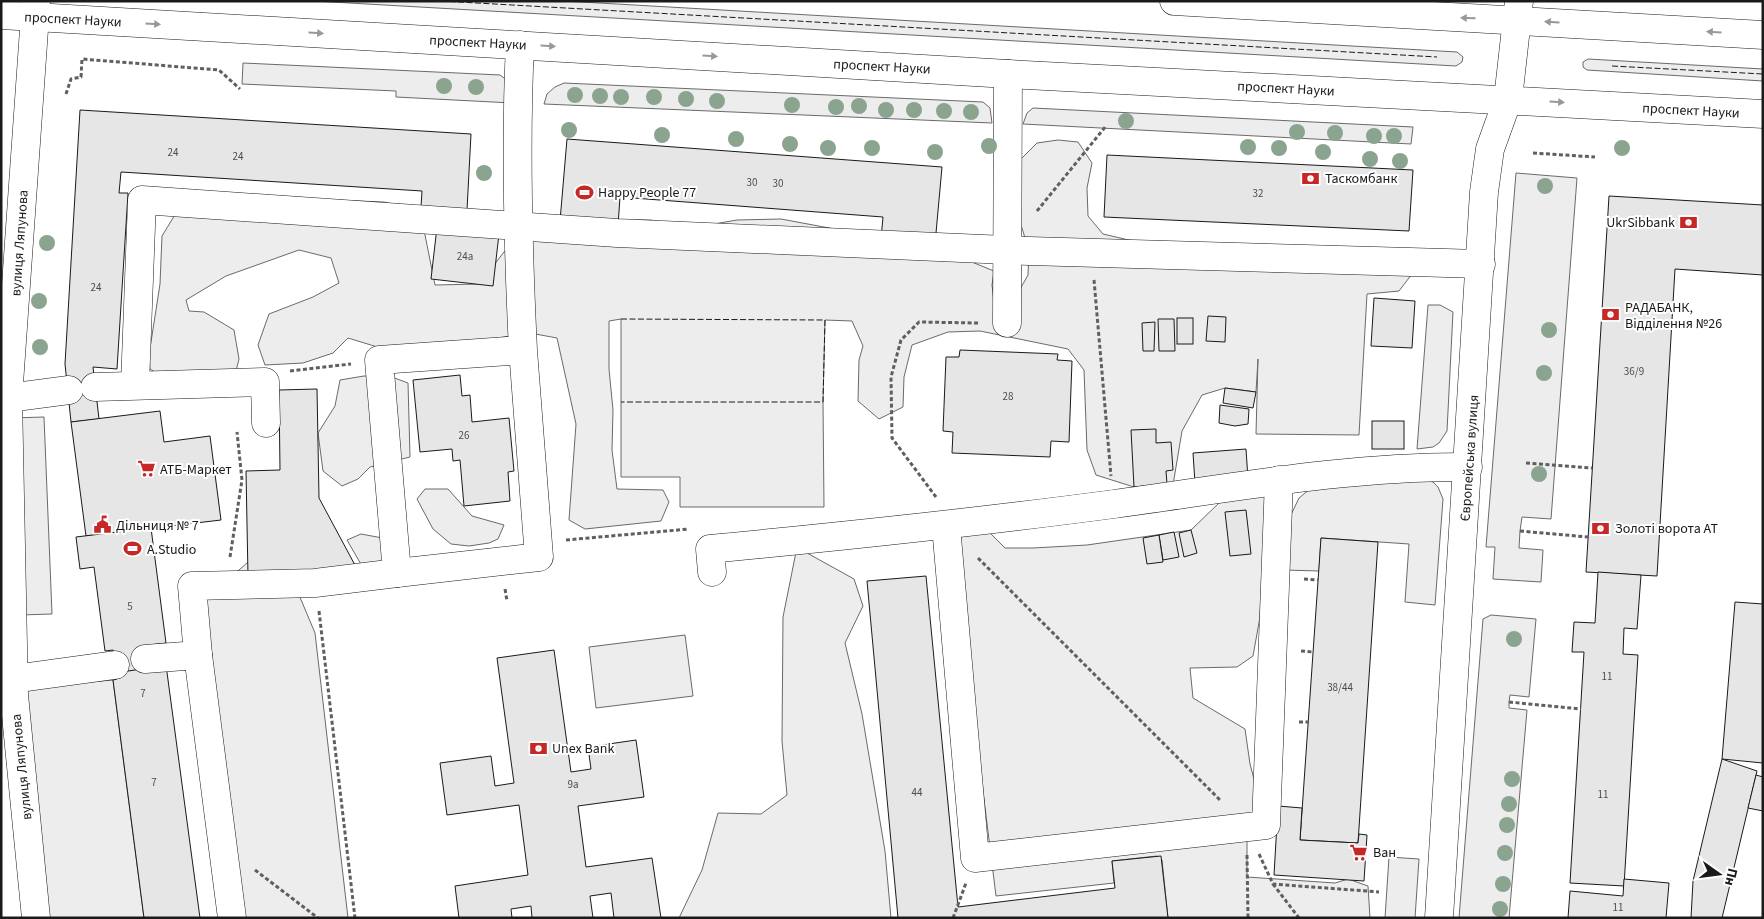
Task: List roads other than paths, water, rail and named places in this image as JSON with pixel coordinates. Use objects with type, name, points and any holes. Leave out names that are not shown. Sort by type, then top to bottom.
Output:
[{"type":"main road","points":[[1174,1],[1518,10],[1763,35]]},
{"type":"main road","name":"проспект Науки","points":[[1,15],[35,9],[520,44],[1008,74],[1763,114]]},
{"type":"main road","name":"вулиця Ляпунова","points":[[35,9],[8,398],[9,690],[36,918]]},
{"type":"main road","name":"Європейська вулиця","points":[[1439,918],[1484,192],[1490,148],[1508,99],[1518,10]]},
{"type":"main road","points":[[232,918],[198,655],[192,586],[316,583],[539,557],[523,350],[517,226],[517,103],[520,44]]},
{"type":"main road","points":[[1007,323],[1008,74]]},
{"type":"main road","points":[[135,385],[142,200],[618,234],[1006,250],[1481,264]]},
{"type":"main road","points":[[397,573],[379,360],[523,350]]},
{"type":"main road","points":[[96,386],[265,382],[266,424]]},
{"type":"main road","points":[[8,398],[69,390]]},
{"type":"main road","points":[[712,572],[710,548],[946,526],[1279,480],[1413,466],[1468,467]]},
{"type":"main road","points":[[946,526],[975,858],[1266,825],[1279,480]]},
{"type":"main road","points":[[145,659],[198,655]]},
{"type":"main road","points":[[9,690],[115,665]]},
{"type":"place","name":"Таскомбанк","points":[[1311,178]]},
{"type":"place","name":"Happy People 77","points":[[584,192]]},
{"type":"place","name":"UkrSibbank","points":[[1689,222]]},
{"type":"place","name":"РАДАБАНК, Відділення №26","points":[[1611,315]]},
{"type":"place","name":"АТБ-Маркет","points":[[146,469]]},
{"type":"place","name":"Дільниця № 7","points":[[102,525]]},
{"type":"place","name":"Золоті ворота АТ","points":[[1601,528]]},
{"type":"place","name":"A.Studio","points":[[133,549]]},
{"type":"place","name":"Unex Bank","points":[[538,748]]},
{"type":"place","name":"Ван","points":[[1359,852]]}]
